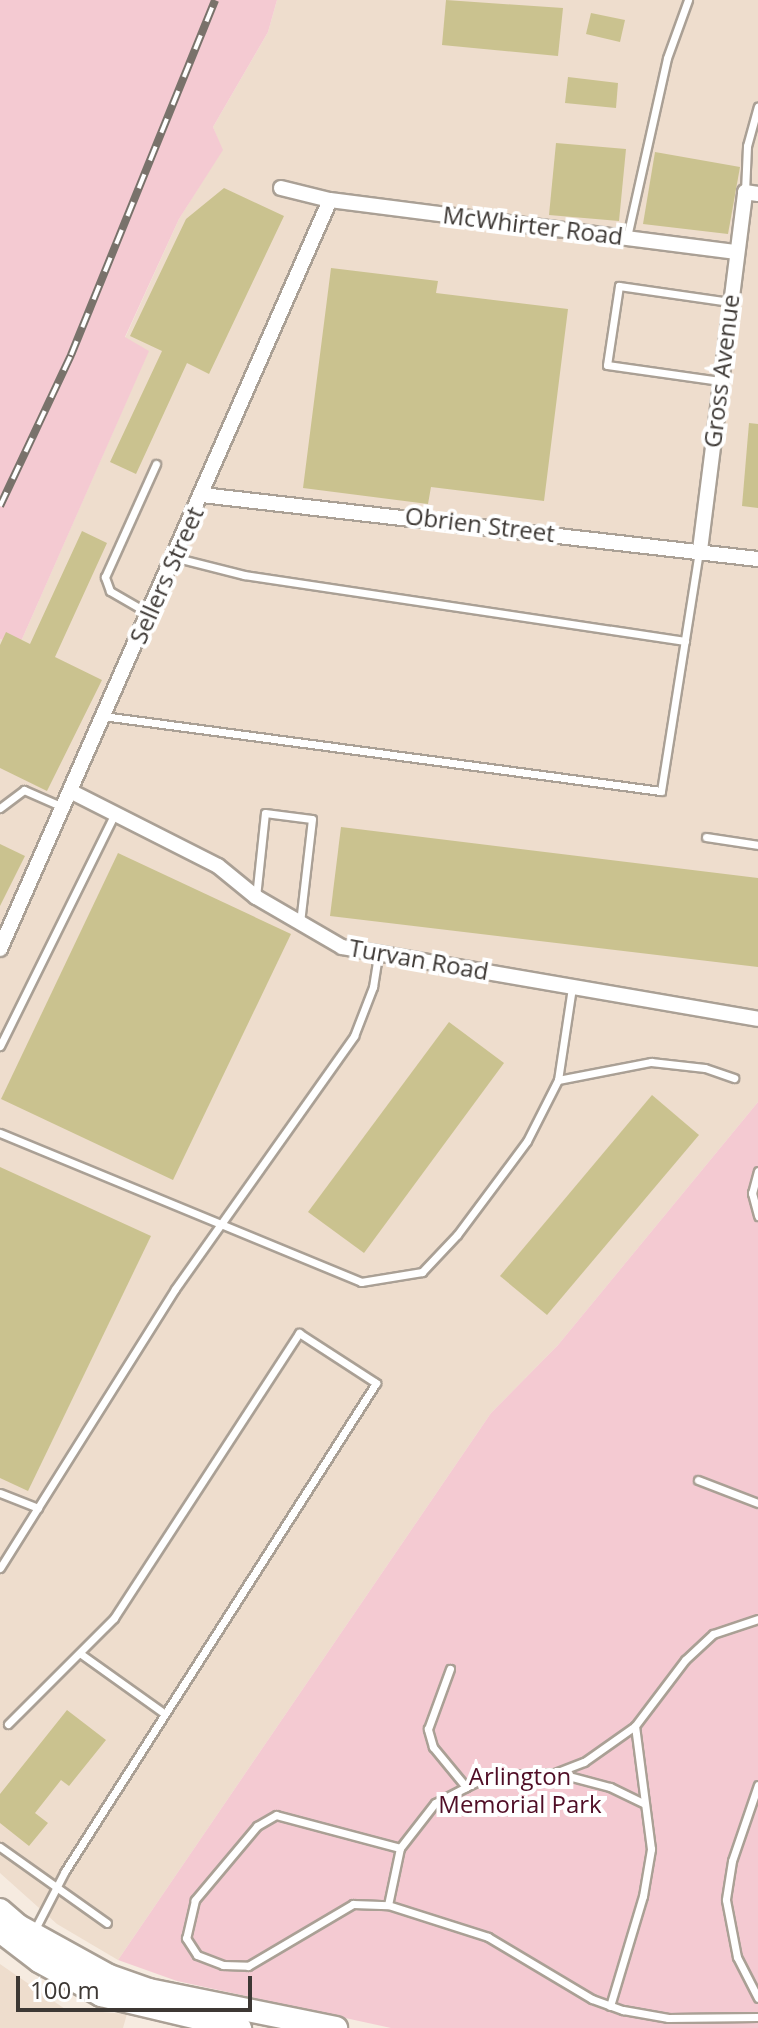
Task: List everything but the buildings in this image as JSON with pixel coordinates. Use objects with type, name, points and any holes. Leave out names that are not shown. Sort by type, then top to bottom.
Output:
[{"type":"main road","points":[[9,1929],[101,1995],[240,2028]]},
{"type":"main road","points":[[9,1929],[109,1976],[149,1990],[336,2028]]},
{"type":"street","name":"McWhirter Road","points":[[281,188],[330,200],[735,252]]},
{"type":"street","name":"Gross Avenue","points":[[700,550],[735,252],[751,193]]},
{"type":"street","name":"Sellers Street","points":[[0,949],[330,200]]},
{"type":"street","name":"Obrien Street","points":[[202,495],[758,559]]},
{"type":"street","name":"Turvan Road","points":[[70,791],[218,866],[256,897],[342,947],[758,1019]]},
{"type":"lane","points":[[627,237],[667,58],[688,0]]},
{"type":"lane","points":[[751,193],[747,146],[758,106]]},
{"type":"lane","points":[[720,381],[607,365],[619,286],[730,302]]},
{"type":"lane","points":[[148,613],[110,591],[105,577],[156,464]]},
{"type":"lane","points":[[103,716],[661,791],[700,550]]},
{"type":"lane","points":[[173,557],[244,575],[685,641]]},
{"type":"lane","points":[[0,808],[24,790],[63,807]]},
{"type":"lane","points":[[0,1046],[115,813]]},
{"type":"lane","points":[[256,897],[265,813],[312,819],[300,922]]},
{"type":"lane","points":[[706,837],[758,845]]},
{"type":"lane","points":[[1,1563],[175,1289],[225,1223],[354,1036],[373,987],[378,952]]},
{"type":"lane","points":[[0,1133],[225,1223],[361,1282],[422,1272],[457,1235],[527,1141],[558,1080],[572,987]]},
{"type":"lane","points":[[558,1080],[651,1062],[705,1068],[734,1078]]},
{"type":"lane","points":[[758,1171],[752,1193],[758,1216]]},
{"type":"lane","points":[[8,1724],[58,1669],[81,1654],[114,1618],[299,1333],[376,1383],[55,1891],[9,1929]]},
{"type":"lane","points":[[698,1480],[758,1503]]},
{"type":"lane","points":[[0,1493],[38,1508]]},
{"type":"lane","points":[[555,1773],[584,1762],[635,1726],[685,1660],[713,1634],[758,1619]]},
{"type":"lane","points":[[81,1654],[165,1714]]},
{"type":"lane","points":[[450,1669],[428,1729],[433,1747],[466,1787]]},
{"type":"lane","points":[[610,2006],[643,1896],[651,1849],[635,1726]]},
{"type":"lane","points":[[388,1905],[400,1848],[435,1803],[491,1775],[555,1773],[610,1787],[643,1803]]},
{"type":"lane","points":[[758,1785],[732,1861],[726,1900],[737,1957],[758,1998]]},
{"type":"lane","points":[[400,1848],[276,1815],[257,1826],[195,1900],[186,1938],[197,1955],[223,1965],[248,1966],[353,1904],[388,1905],[488,1937],[610,2006],[668,2018],[758,2017]]},
{"type":"lane","points":[[0,1847],[55,1891],[107,1923]]},
{"type":"shaded area","points":[[277,0],[758,0],[758,1102],[558,1345],[491,1413],[118,1960],[57,1924],[0,1873],[0,639],[19,646],[148,352],[125,338],[179,219],[222,150],[213,127],[268,32]]},
{"type":"shaded area","points":[[0,1964],[65,2009],[127,2014],[123,2028],[0,2028]]},
{"type":"green space","points":[[0,0],[277,0],[268,32],[213,127],[223,150],[179,219],[125,337],[149,351],[19,646],[0,639]]},
{"type":"green space","name":"Arlington Memorial Park","points":[[758,1102],[758,2028],[391,2028],[177,1981],[118,1960],[491,1413],[558,1345]]},
{"type":"railway","points":[[0,506],[71,355],[215,0]]}]
